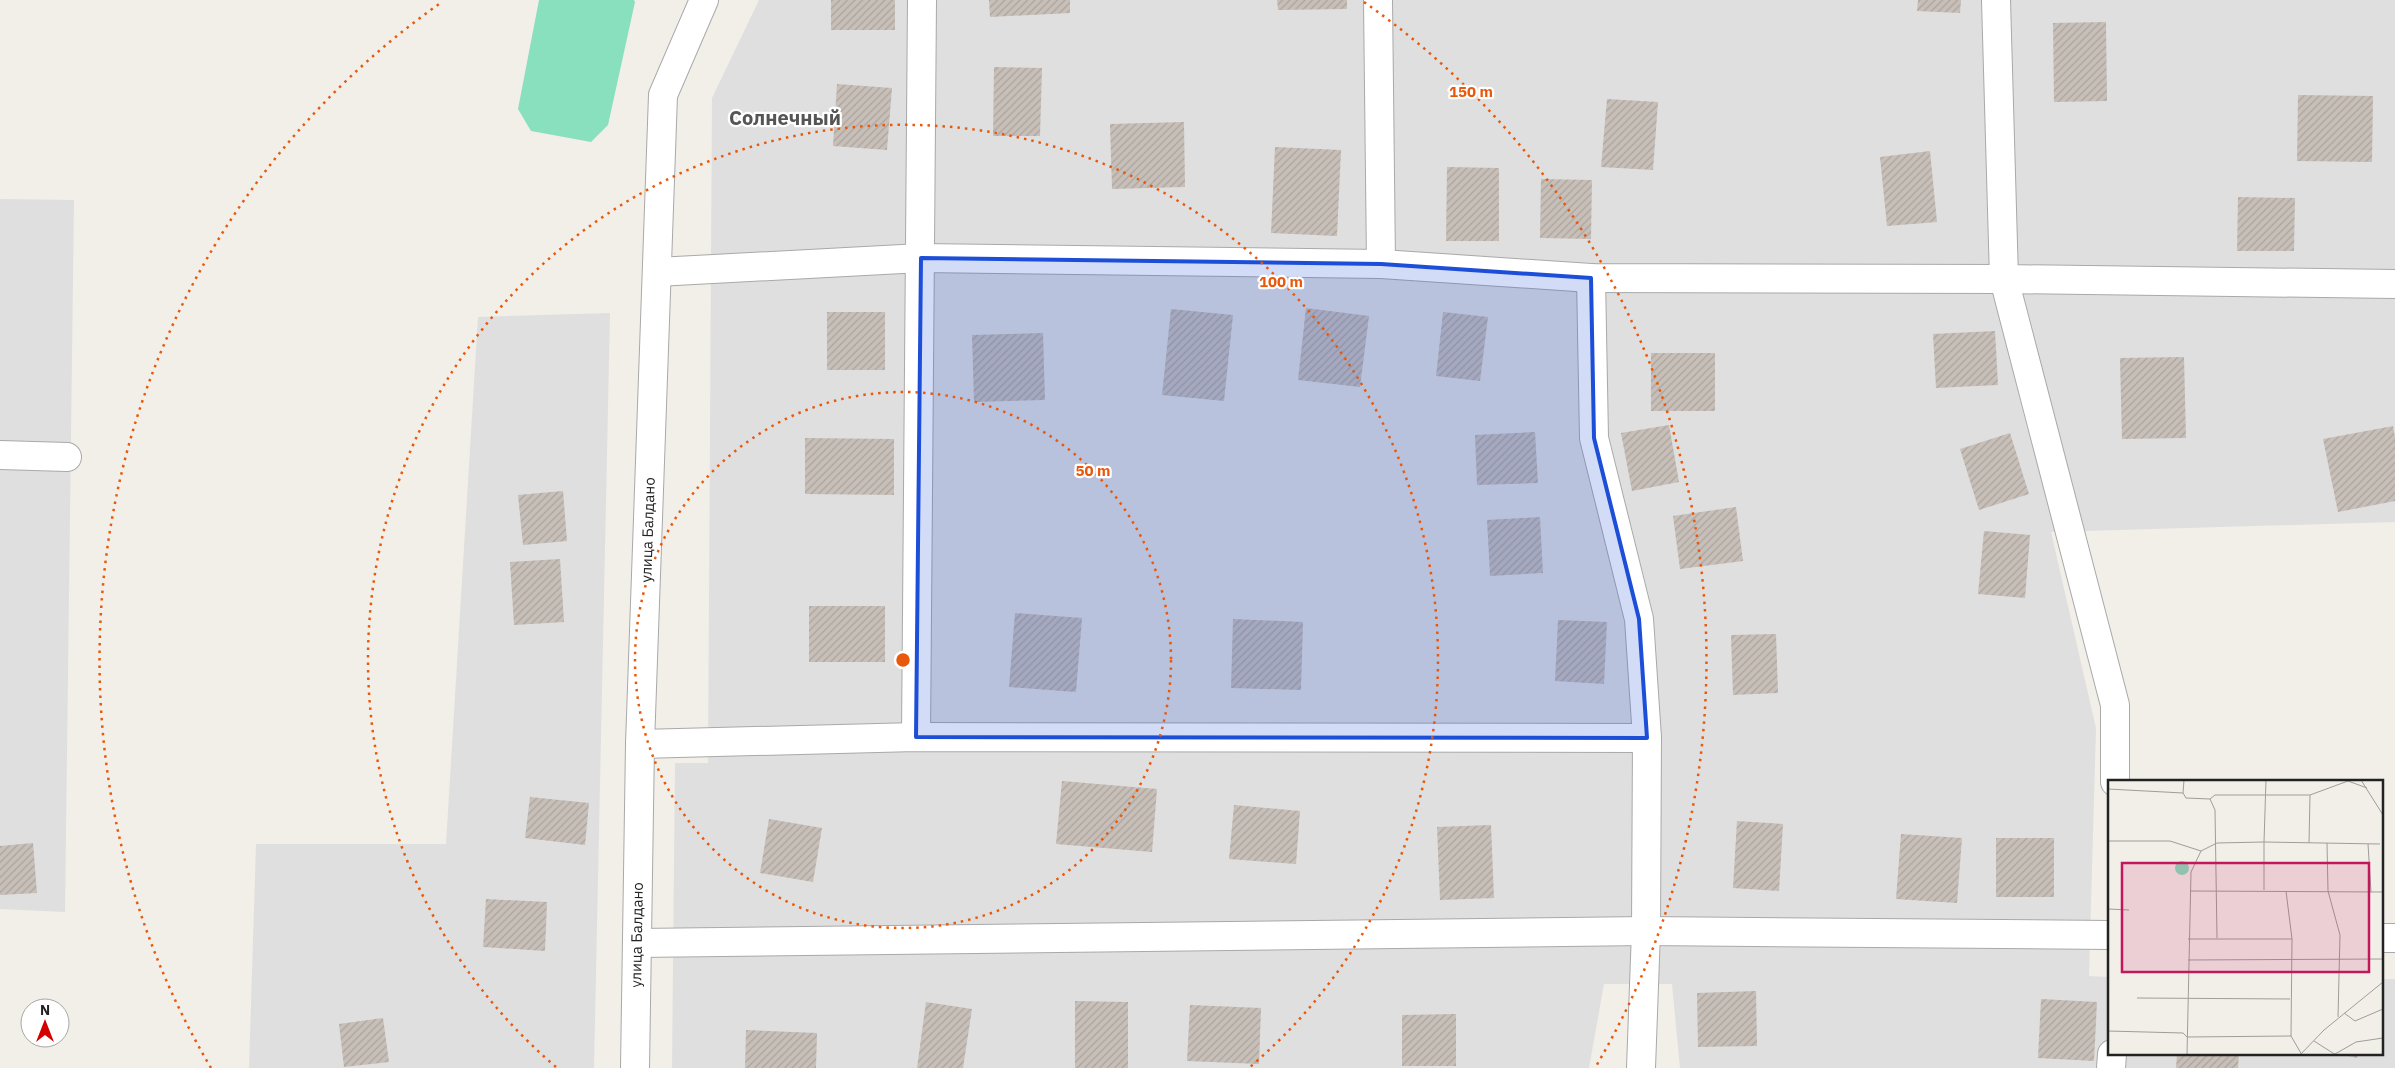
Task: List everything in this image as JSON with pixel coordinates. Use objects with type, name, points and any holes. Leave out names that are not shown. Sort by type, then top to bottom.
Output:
[{"type":"street","name":"улица Балдано","points":[[635,1068],[640,744],[663,95],[704,0]]},
{"type":"street","points":[[916,737],[922,0]]},
{"type":"street","points":[[1378,0],[1380,264]]},
{"type":"street","points":[[1996,0],[2004,279],[2115,705],[2115,780]]},
{"type":"street","points":[[657,272],[921,258],[1380,264],[1591,278],[2004,279],[2395,284]]},
{"type":"street","points":[[1591,278],[1594,438],[1639,619],[1647,738],[1646,931],[1640,1068]]},
{"type":"street","points":[[0,455],[67,457]]},
{"type":"street","points":[[640,744],[916,737],[1647,738]]},
{"type":"street","points":[[637,943],[1646,931],[2108,935]]},
{"type":"street","points":[[2382,938],[2395,938]]},
{"type":"highlighted area","points":[[921,258],[1381,264],[1591,278],[1594,438],[1639,619],[1647,738],[916,737]]},
{"type":"shaded area","points":[[759,0],[2395,0],[2395,522],[2051,532],[2096,728],[2089,976],[2108,977],[2108,1056],[2382,1056],[2382,979],[2395,979],[2395,1068],[1680,1068],[1672,984],[1604,984],[1589,1068],[672,1068],[675,763],[708,763],[712,98]]},
{"type":"shaded area","points":[[0,199],[74,200],[65,912],[0,909]]},
{"type":"shaded area","points":[[610,313],[594,1068],[249,1068],[256,844],[446,844],[478,317]]},
{"type":"green space","points":[[539,0],[634,0],[635,2],[608,125],[591,142],[531,131],[518,109]]},
{"type":"building","points":[[831,0],[895,0],[895,30],[831,30]]},
{"type":"building","points":[[989,0],[1070,0],[1070,13],[990,17]]},
{"type":"building","points":[[1277,0],[1347,0],[1347,9],[1278,10]]},
{"type":"building","points":[[1918,0],[1961,0],[1960,13],[1917,11]]},
{"type":"building","points":[[2106,22],[2107,101],[2054,102],[2053,23]]},
{"type":"building","points":[[994,67],[1042,68],[1040,136],[993,136]]},
{"type":"building","points":[[837,84],[892,88],[887,150],[833,146]]},
{"type":"building","points":[[2298,95],[2373,96],[2372,162],[2297,161]]},
{"type":"building","points":[[1607,99],[1658,102],[1653,170],[1601,167]]},
{"type":"building","points":[[1184,122],[1185,187],[1112,189],[1110,124]]},
{"type":"building","points":[[1275,147],[1341,150],[1337,236],[1271,233]]},
{"type":"building","points":[[1930,151],[1937,222],[1887,226],[1880,157]]},
{"type":"building","points":[[1447,167],[1499,168],[1499,241],[1446,241]]},
{"type":"building","points":[[1541,179],[1592,180],[1591,239],[1540,238]]},
{"type":"building","points":[[2238,197],[2295,198],[2294,251],[2237,251]]},
{"type":"building","points":[[1306,308],[1369,316],[1360,387],[1298,380]]},
{"type":"building","points":[[1171,309],[1233,315],[1224,401],[1162,395]]},
{"type":"building","points":[[827,312],[885,312],[885,370],[827,370]]},
{"type":"building","points":[[1443,312],[1488,317],[1480,381],[1436,376]]},
{"type":"building","points":[[1995,331],[1998,385],[1936,388],[1933,334]]},
{"type":"building","points":[[1043,333],[1045,400],[974,402],[972,335]]},
{"type":"building","points":[[1651,353],[1715,353],[1715,411],[1651,411]]},
{"type":"building","points":[[2184,357],[2186,438],[2122,439],[2120,358]]},
{"type":"building","points":[[1669,425],[1679,482],[1632,491],[1621,433]]},
{"type":"building","points":[[2393,426],[2395,437],[2395,501],[2338,512],[2323,439]]},
{"type":"building","points":[[1535,432],[1538,483],[1477,485],[1475,435]]},
{"type":"building","points":[[2010,433],[2029,494],[1979,510],[1960,449]]},
{"type":"building","points":[[805,438],[894,439],[894,495],[805,494]]},
{"type":"building","points":[[563,491],[567,541],[523,545],[518,495]]},
{"type":"building","points":[[1736,507],[1743,561],[1680,569],[1673,516]]},
{"type":"building","points":[[1540,517],[1543,573],[1490,576],[1487,520]]},
{"type":"building","points":[[1984,531],[2030,535],[2025,598],[1978,594]]},
{"type":"building","points":[[560,559],[564,622],[514,625],[510,562]]},
{"type":"building","points":[[809,606],[885,606],[885,662],[809,662]]},
{"type":"building","points":[[1015,613],[1082,618],[1076,692],[1009,687]]},
{"type":"building","points":[[1233,619],[1303,622],[1301,690],[1231,688]]},
{"type":"building","points":[[1558,620],[1607,622],[1604,684],[1555,681]]},
{"type":"building","points":[[1776,634],[1778,693],[1733,695],[1731,635]]},
{"type":"building","points":[[1062,781],[1157,789],[1152,852],[1056,844]]},
{"type":"building","points":[[530,797],[589,803],[585,845],[525,838]]},
{"type":"building","points":[[1234,805],[1300,811],[1296,864],[1229,859]]},
{"type":"building","points":[[769,819],[822,828],[813,882],[760,873]]},
{"type":"building","points":[[1737,821],[1783,824],[1779,891],[1733,888]]},
{"type":"building","points":[[1491,825],[1494,898],[1440,900],[1437,827]]},
{"type":"building","points":[[1901,834],[1962,838],[1957,903],[1896,899]]},
{"type":"building","points":[[1996,838],[2054,838],[2054,897],[1996,897]]},
{"type":"building","points":[[33,843],[37,893],[0,895],[0,846]]},
{"type":"building","points":[[486,899],[547,902],[545,951],[483,947]]},
{"type":"building","points":[[1756,991],[1757,1046],[1698,1047],[1697,993]]},
{"type":"building","points":[[2041,999],[2097,1002],[2094,1061],[2038,1058]]},
{"type":"building","points":[[1075,1001],[1128,1002],[1128,1068],[1075,1068]]},
{"type":"building","points":[[926,1002],[972,1009],[963,1068],[917,1068]]},
{"type":"building","points":[[1190,1005],[1261,1008],[1259,1064],[1187,1061]]},
{"type":"building","points":[[1456,1014],[1456,1066],[1402,1066],[1402,1015]]},
{"type":"building","points":[[383,1018],[389,1062],[344,1067],[339,1024]]},
{"type":"building","points":[[746,1030],[817,1033],[816,1068],[745,1068]]},
{"type":"building","points":[[2177,1056],[2239,1056],[2238,1068],[2176,1068]]},
{"type":"district","name":"Солнечный","points":[[785,118]]}]
